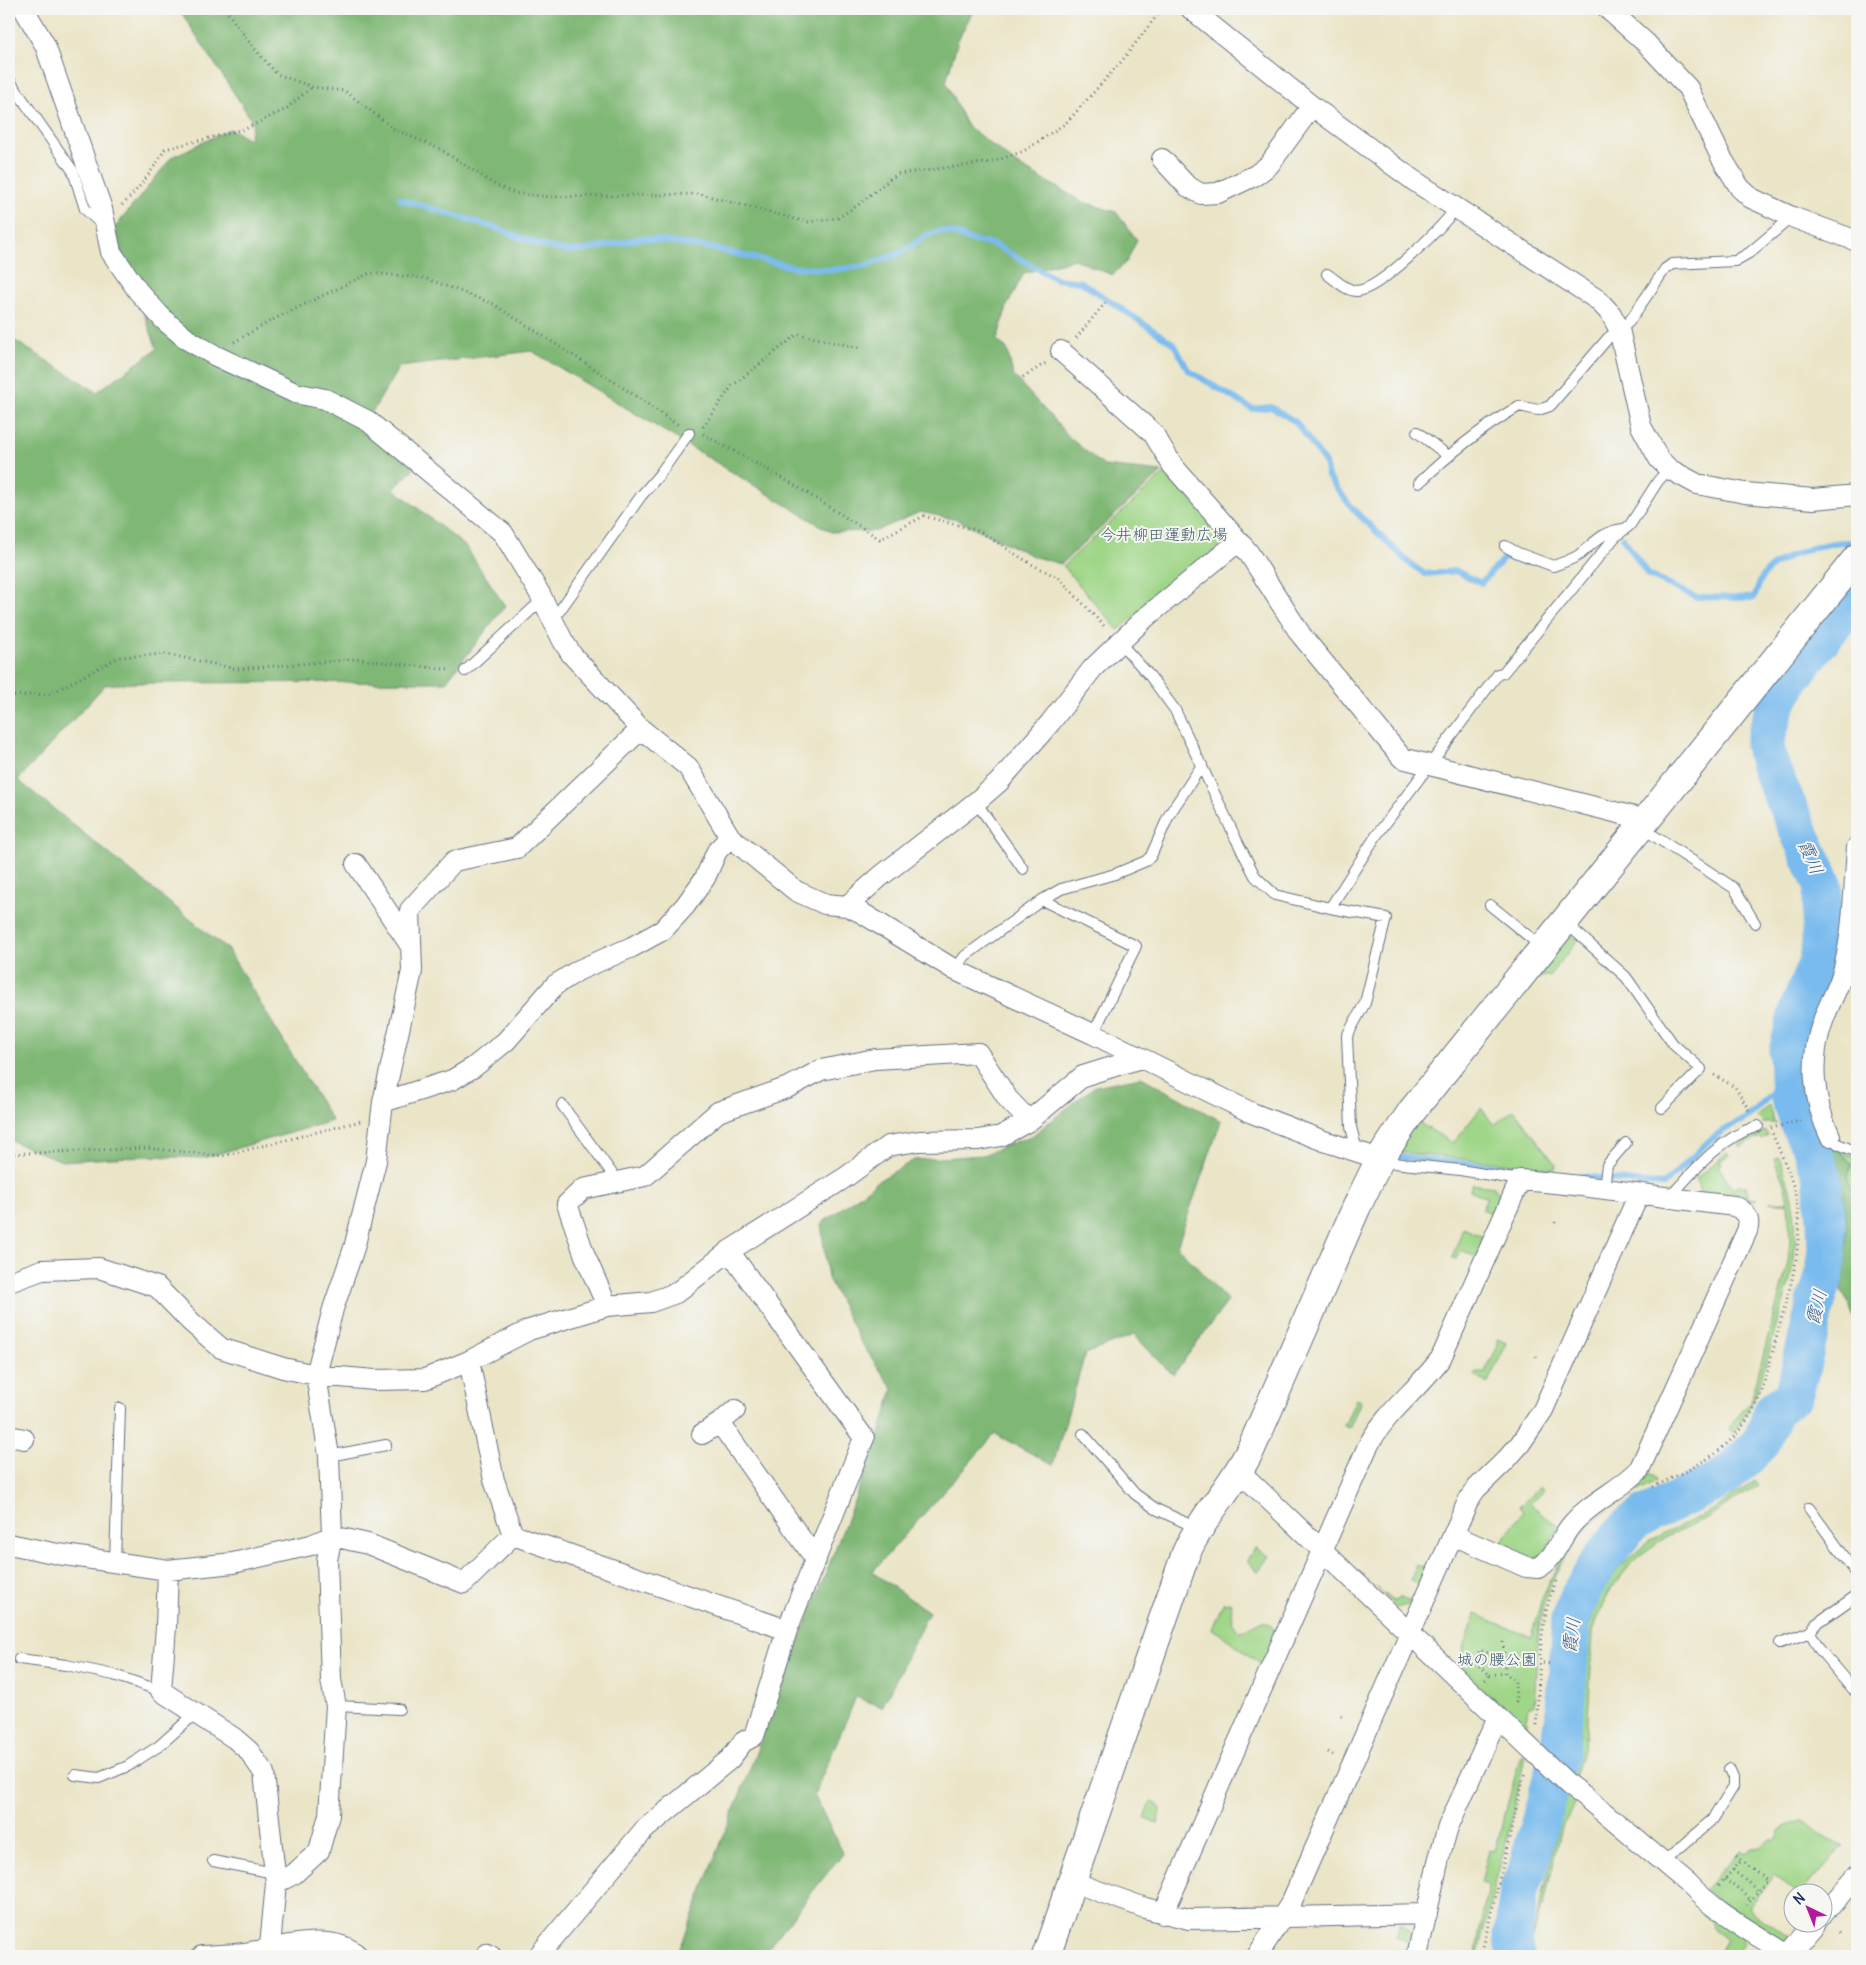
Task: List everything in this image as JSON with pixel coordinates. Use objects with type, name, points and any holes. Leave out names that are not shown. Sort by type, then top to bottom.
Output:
[{"type":"street","points":[[24,9],[45,45],[104,218],[111,252],[138,291],[164,320],[182,335],[216,356],[295,393],[324,399],[368,422],[503,533],[543,599],[563,641],[572,655],[641,729],[688,767],[730,837],[796,891],[825,904],[847,906],[862,913],[955,970],[1093,1034],[1252,1113],[1324,1141],[1368,1155]]},
{"type":"street","points":[[1191,9],[1312,106],[1406,174],[1598,300],[1611,314],[1619,330],[1641,426],[1660,459],[1669,469],[1697,484],[1745,493],[1813,499],[1857,495]]},
{"type":"street","points":[[1608,9],[1647,44],[1688,88],[1721,157],[1740,188],[1750,198],[1792,217],[1857,241]]},
{"type":"street","points":[[1162,160],[1187,186],[1201,194],[1218,193],[1256,175],[1270,165],[1312,106]]},
{"type":"street","points":[[1061,351],[1153,433],[1173,466],[1239,541],[1300,635],[1402,758],[1643,823]]},
{"type":"street","points":[[847,906],[881,876],[1000,782],[1093,668],[1175,592],[1239,541]]},
{"type":"street","points":[[1046,1956],[1178,1575],[1198,1529],[1240,1472],[1357,1206],[1368,1155],[1412,1111],[1857,558]]},
{"type":"street","points":[[275,1878],[294,1874],[319,1851],[330,1815],[336,1706],[331,1680],[327,1560],[332,1536],[329,1456],[316,1374],[333,1309],[354,1248],[376,1160],[382,1109],[412,971],[410,910],[454,862],[517,848],[641,729]]},
{"type":"street","points":[[382,1109],[452,1080],[474,1067],[506,1041],[555,984],[579,970],[632,947],[663,930],[685,906],[705,878],[717,851],[730,837]]},
{"type":"street","points":[[1830,1136],[1815,1089],[1815,1060],[1822,1023],[1844,970],[1853,917],[1857,847]]},
{"type":"street","points":[[356,864],[410,945]]},
{"type":"street","points":[[606,1306],[585,1256],[567,1204],[583,1189],[619,1183],[645,1176],[718,1112],[789,1087],[821,1070],[875,1059],[978,1053],[1008,1099],[1029,1121]]},
{"type":"street","points":[[9,1282],[42,1270],[99,1268],[157,1287],[191,1322],[221,1348],[283,1368],[316,1374],[375,1380],[425,1379],[469,1361],[529,1330],[606,1306],[651,1302],[676,1293],[729,1252],[846,1177],[888,1146],[919,1141],[978,1140],[1001,1136],[1029,1121],[1083,1076],[1141,1058]]},
{"type":"street","points":[[1163,1914],[1373,1437],[1390,1414],[1425,1380],[1441,1358],[1520,1180],[1605,1180],[1639,1194],[1740,1208],[1746,1215],[1749,1225],[1643,1464],[1634,1476],[1591,1506],[1574,1522],[1560,1540],[1548,1562],[1538,1568],[1526,1567],[1453,1535]]},
{"type":"street","points":[[1257,1956],[1291,1903],[1453,1535],[1476,1489],[1511,1454],[1543,1410],[1639,1194]]},
{"type":"street","points":[[538,1956],[644,1830],[730,1759],[743,1742],[754,1736],[787,1630],[864,1438],[729,1252]]},
{"type":"street","points":[[469,1361],[494,1480],[513,1535]]},
{"type":"street","points":[[702,1434],[720,1423],[735,1410]]},
{"type":"street","points":[[720,1423],[816,1560]]},
{"type":"street","points":[[1240,1472],[1410,1633],[1503,1712],[1531,1758],[1570,1786],[1663,1862],[1699,1895],[1750,1932],[1788,1956],[1808,1932]]},
{"type":"street","points":[[513,1535],[787,1630]]},
{"type":"street","points":[[9,1544],[58,1554],[168,1570],[233,1563],[311,1544],[332,1536],[368,1544],[464,1583],[513,1535]]},
{"type":"street","points":[[168,1570],[161,1691],[234,1738],[249,1751],[264,1773],[275,1878],[270,1952]]},
{"type":"street","points":[[1417,1956],[1439,1858],[1448,1827],[1503,1712]]},
{"type":"street","points":[[1834,1902],[1857,1875]]},
{"type":"street","points":[[1072,1882],[1163,1914],[1189,1919],[1427,1914]]},
{"type":"street","points":[[202,1956],[270,1952],[325,1943],[347,1948],[358,1956]]},
{"type":"street","points":[[485,1956],[487,1954],[490,1956]]},
{"type":"lane","points":[[9,80],[73,171],[85,209],[104,218]]},
{"type":"lane","points":[[1327,274],[1347,289],[1363,290],[1414,253],[1434,234],[1456,208]]},
{"type":"lane","points":[[1419,483],[1447,455],[1485,426],[1519,406],[1538,410],[1550,406],[1608,338],[1630,322],[1665,269],[1672,264],[1735,261],[1749,253],[1792,217]]},
{"type":"lane","points":[[1418,432],[1447,455]]},
{"type":"lane","points":[[553,620],[641,496],[659,475],[689,433]]},
{"type":"lane","points":[[1330,908],[1376,836],[1498,674],[1503,673],[1615,537],[1630,525],[1658,481],[1669,469]]},
{"type":"lane","points":[[1505,546],[1553,566],[1577,556],[1602,535],[1612,530],[1624,529]]},
{"type":"lane","points":[[466,671],[543,599]]},
{"type":"lane","points":[[1119,642],[1150,676],[1176,710],[1255,876],[1274,895],[1386,918],[1365,1003],[1347,1036],[1351,1127],[1368,1155],[1393,1163],[1460,1170],[1520,1180]]},
{"type":"lane","points":[[955,970],[965,956],[1061,888],[1115,874],[1146,861],[1151,856],[1169,815],[1202,765]]},
{"type":"lane","points":[[976,802],[1023,869]]},
{"type":"lane","points":[[1643,823],[1734,888],[1756,923]]},
{"type":"lane","points":[[1042,900],[1136,946],[1093,1034]]},
{"type":"lane","points":[[1490,905],[1543,948]]},
{"type":"lane","points":[[1564,921],[1626,977],[1673,1044],[1700,1069],[1662,1108]]},
{"type":"lane","points":[[562,1105],[619,1183]]},
{"type":"lane","points":[[1669,1198],[1691,1173],[1721,1146],[1756,1122]]},
{"type":"lane","points":[[1830,1136],[1838,1144],[1857,1152]]},
{"type":"lane","points":[[1605,1180],[1607,1165],[1626,1143]]},
{"type":"lane","points":[[115,1562],[120,1408]]},
{"type":"lane","points":[[1083,1434],[1135,1494],[1156,1509],[1198,1529]]},
{"type":"lane","points":[[329,1456],[386,1445]]},
{"type":"lane","points":[[1809,1508],[1856,1570]]},
{"type":"lane","points":[[1780,1643],[1810,1632],[1816,1624],[1857,1595]]},
{"type":"lane","points":[[1810,1632],[1820,1650],[1857,1694]]},
{"type":"lane","points":[[19,1659],[66,1665],[114,1675],[161,1691]]},
{"type":"lane","points":[[336,1706],[399,1710]]},
{"type":"lane","points":[[75,1775],[99,1778],[128,1766],[159,1746],[196,1713]]},
{"type":"lane","points":[[1663,1862],[1714,1819],[1733,1787],[1733,1778],[1729,1769]]},
{"type":"lane","points":[[213,1861],[275,1878]]},
{"type":"path","points":[[225,9],[277,74],[312,88],[345,91],[394,129],[440,149],[497,186],[514,193],[550,197],[700,194],[807,222],[838,218],[858,206],[890,178],[898,174],[992,162],[1024,151],[1066,123],[1121,62],[1162,9]]},
{"type":"path","points":[[104,218],[122,206],[136,191],[165,149],[245,130],[286,109],[312,88]]},
{"type":"path","points":[[216,356],[232,343],[276,318],[370,273],[426,278],[494,304],[618,384],[689,433]]},
{"type":"path","points":[[860,348],[798,334],[732,386],[700,432],[791,483],[880,539],[924,516],[978,531],[1031,564],[1059,578],[1119,642]]},
{"type":"path","points":[[9,696],[50,694],[119,657],[166,654],[237,669],[358,659],[466,671]]},
{"type":"path","points":[[1700,1069],[1732,1084],[1739,1092],[1756,1122]]},
{"type":"path","points":[[9,1154],[147,1148],[223,1156],[382,1109]]},
{"type":"path","points":[[1777,1127],[1806,1120]]},
{"type":"path","points":[[1648,1490],[1697,1467],[1720,1450],[1743,1426],[1757,1404],[1762,1390],[1795,1271],[1799,1235],[1794,1189],[1789,1172],[1770,1128]]},
{"type":"path","points":[[1535,1728],[1544,1620],[1559,1574]]},
{"type":"path","points":[[1503,1642],[1505,1673]]},
{"type":"path","points":[[1475,1662],[1480,1650],[1504,1659]]},
{"type":"path","points":[[1543,1663],[1552,1664]]},
{"type":"path","points":[[1490,1674],[1505,1673],[1515,1680],[1516,1702],[1503,1712]]},
{"type":"path","points":[[1328,1752],[1333,1755]]},
{"type":"path","points":[[1480,1956],[1531,1758]]},
{"type":"path","points":[[1738,1856],[1767,1880],[1746,1905],[1749,1911]]},
{"type":"path","points":[[1716,1888],[1742,1860]]},
{"type":"path","points":[[1733,1870],[1758,1891]]},
{"type":"path","points":[[1725,1879],[1751,1900]]},
{"type":"green space","points":[[179,9],[974,9],[958,40],[946,82],[966,125],[1021,167],[1083,202],[1116,212],[1137,240],[1127,261],[1112,275],[1074,259],[1024,273],[1007,306],[997,340],[1007,349],[1013,375],[1071,439],[1104,466],[1162,472],[1061,564],[1035,557],[958,520],[920,512],[876,531],[831,532],[532,351],[399,367],[371,414],[425,458],[394,489],[466,547],[505,606],[446,682],[134,683],[105,685],[18,780],[228,950],[332,1121],[203,1158],[147,1156],[62,1161],[9,1140],[9,337],[97,392],[157,349],[113,230],[172,157],[230,129],[249,139],[253,122]]},
{"type":"green space","name":"今井柳田運動広場","points":[[1165,473],[1225,535],[1223,544],[1118,630],[1063,566]]},
{"type":"green space","points":[[1569,933],[1577,941],[1550,975],[1532,979]]},
{"type":"green space","points":[[1141,1077],[1221,1121],[1177,1246],[1228,1301],[1173,1375],[1134,1335],[1085,1354],[1053,1465],[995,1434],[872,1572],[929,1612],[882,1707],[856,1697],[814,1795],[843,1853],[762,1956],[677,1956],[880,1434],[893,1389],[860,1341],[828,1278],[821,1224],[878,1181],[914,1160],[983,1155],[1033,1135],[1095,1086]]},
{"type":"green space","points":[[1769,1105],[1773,1121],[1776,1123],[1763,1123],[1757,1117]]},
{"type":"green space","points":[[1481,1108],[1494,1125],[1514,1110],[1556,1165],[1555,1169],[1396,1152],[1416,1121],[1453,1143]]},
{"type":"green space","points":[[1765,1131],[1768,1135],[1761,1139],[1760,1137],[1741,1147],[1739,1145]]},
{"type":"green space","points":[[1828,1145],[1840,1150],[1852,1165],[1848,1182],[1855,1198],[1856,1206],[1854,1221],[1857,1227],[1857,1321],[1853,1317],[1849,1303],[1841,1290],[1846,1252],[1846,1216],[1840,1181]]},
{"type":"green space","points":[[1840,1150],[1857,1158],[1857,1175],[1855,1177],[1857,1188],[1857,1227],[1854,1221],[1855,1198],[1848,1182],[1852,1165]]},
{"type":"green space","points":[[1727,1152],[1729,1155],[1720,1161],[1721,1164],[1718,1166],[1734,1189],[1741,1184],[1743,1187],[1746,1185],[1748,1198],[1757,1199],[1701,1195],[1696,1179]]},
{"type":"green space","points":[[1779,1157],[1790,1190],[1794,1212],[1793,1266],[1761,1381],[1750,1407],[1733,1433],[1728,1428],[1751,1401],[1788,1263],[1790,1240],[1788,1204],[1769,1202],[1788,1202],[1785,1186],[1774,1159]]},
{"type":"green space","points":[[1472,1184],[1494,1187],[1503,1201],[1496,1215],[1482,1209],[1487,1198],[1470,1190]]},
{"type":"green space","points":[[1463,1228],[1486,1238],[1478,1258],[1461,1250],[1457,1259],[1452,1258]]},
{"type":"green space","points":[[1497,1339],[1507,1343],[1487,1384],[1475,1373],[1486,1373],[1486,1369],[1498,1346]]},
{"type":"green space","points":[[1356,1399],[1361,1401],[1349,1428],[1344,1426]]},
{"type":"green space","name":"城の腰公園","points":[[1648,1473],[1655,1476],[1657,1481],[1620,1501],[1606,1511],[1587,1528],[1567,1553],[1559,1567],[1542,1613],[1538,1638],[1534,1705],[1529,1706],[1526,1731],[1458,1665],[1476,1614],[1532,1638],[1542,1598],[1569,1540],[1601,1508],[1645,1479]]},
{"type":"green space","points":[[1755,1481],[1758,1485],[1708,1517],[1661,1540],[1643,1553],[1633,1561],[1612,1588],[1599,1612],[1593,1632],[1587,1735],[1574,1782],[1572,1779],[1581,1734],[1588,1632],[1594,1609],[1607,1584],[1620,1566],[1648,1542],[1716,1508]]},
{"type":"green space","points":[[1540,1486],[1544,1490],[1530,1504],[1559,1527],[1544,1555],[1529,1561],[1498,1548],[1523,1511],[1519,1507]]},
{"type":"green space","points":[[1255,1548],[1269,1556],[1258,1572],[1254,1570],[1255,1568],[1247,1560]]},
{"type":"green space","points":[[1417,1565],[1429,1570],[1422,1585],[1410,1580]]},
{"type":"green space","points":[[1376,1587],[1391,1600],[1394,1601],[1401,1597],[1414,1603],[1397,1608]]},
{"type":"green space","points":[[1230,1602],[1237,1630],[1242,1631],[1257,1623],[1265,1622],[1277,1634],[1263,1666],[1212,1629],[1223,1603]]},
{"type":"green space","points":[[1521,1754],[1525,1755],[1514,1810],[1477,1956],[1475,1956],[1488,1885],[1481,1883],[1489,1850],[1495,1851]]},
{"type":"green space","points":[[1567,1794],[1576,1802],[1563,1824],[1543,1907],[1541,1907],[1528,1956]]},
{"type":"green space","points":[[1151,1802],[1157,1804],[1161,1809],[1157,1823],[1145,1819]]},
{"type":"green space","points":[[1804,1822],[1823,1837],[1844,1847],[1839,1849],[1811,1882],[1784,1882],[1775,1875],[1750,1905],[1750,1909],[1791,1939],[1779,1944],[1704,1890],[1741,1850],[1745,1853],[1751,1848],[1760,1847],[1768,1840],[1776,1840],[1779,1833],[1790,1824]]},
{"type":"green space","points":[[1238,1905],[1274,1906],[1269,1911],[1238,1911]]},
{"type":"green space","points":[[1707,1910],[1745,1938],[1743,1940],[1745,1943],[1740,1950],[1727,1956],[1720,1950],[1727,1940],[1711,1926],[1713,1923],[1703,1915]]},
{"type":"green space","points":[[1400,1924],[1403,1924],[1413,1935],[1409,1956],[1406,1956],[1409,1941],[1396,1937]]},
{"type":"waterway","points":[[400,199],[499,229],[540,245],[567,251],[587,250],[642,238],[711,248],[793,267],[832,270],[864,266],[900,253],[925,236],[939,231],[995,245],[1056,279],[1081,282],[1174,344],[1188,370],[1252,409],[1271,407],[1296,422],[1325,463],[1328,477],[1353,509],[1409,563],[1425,574],[1456,571],[1481,583],[1505,557],[1525,563]]},
{"type":"waterway","points":[[1623,538],[1648,575],[1695,597],[1754,598],[1763,576],[1780,561],[1821,546],[1835,543],[1857,543]]},
{"type":"waterway","name":"霞川","points":[[1515,1956],[1513,1936],[1519,1891],[1527,1871],[1559,1754],[1566,1698],[1571,1621],[1577,1600],[1601,1559],[1630,1525],[1648,1513],[1722,1479],[1761,1443],[1773,1411],[1793,1395],[1824,1277],[1827,1257],[1822,1177],[1790,1098],[1788,1052],[1798,1011],[1817,964],[1821,944],[1823,885],[1772,772],[1764,745],[1775,707],[1789,682],[1817,644],[1857,598]]},
{"type":"waterway","points":[[1580,1176],[1663,1185],[1710,1140],[1746,1118],[1776,1090],[1789,1082]]},
{"type":"waterway","points":[[1397,1157],[1545,1172]]}]
